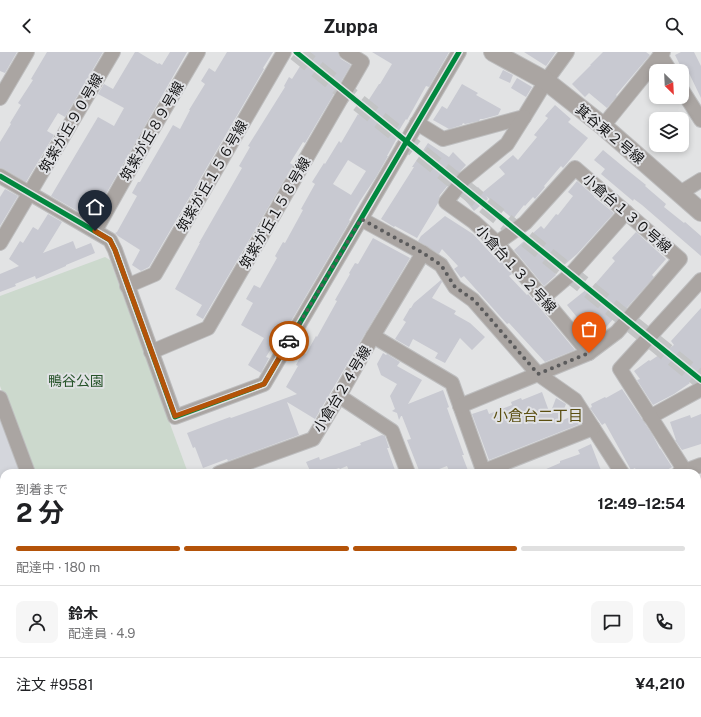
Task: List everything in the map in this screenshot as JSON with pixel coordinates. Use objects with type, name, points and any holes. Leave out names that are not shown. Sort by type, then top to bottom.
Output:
[{"type":"street","points":[[0,98],[27,52]]},
{"type":"street","name":"筑紫が丘９０号線","points":[[0,243],[113,52]]},
{"type":"street","name":"筑紫が丘８９号線","points":[[95,231],[198,52]]},
{"type":"street","name":"筑紫が丘１５６号線","points":[[127,286],[155,274],[284,52]]},
{"type":"street","name":"筑紫が丘１５８号線","points":[[151,352],[208,328],[362,62],[346,52]]},
{"type":"street","points":[[0,176],[110,240],[115,250],[175,416],[264,384],[459,52]]},
{"type":"street","name":"箕谷東２号線","points":[[493,52],[546,81],[602,126],[701,212]]},
{"type":"street","points":[[417,123],[443,139],[524,117],[546,81],[567,52]]},
{"type":"street","points":[[602,126],[661,53],[666,64]]},
{"type":"street","points":[[689,101],[701,120]]},
{"type":"street","name":"小倉台１３２号線","points":[[524,117],[507,144],[464,179],[446,202],[474,222],[497,243],[589,353]]},
{"type":"street","name":"小倉台１３０号線","points":[[497,243],[525,223],[575,168],[680,259],[617,332],[589,353]]},
{"type":"street","points":[[680,193],[701,180]]},
{"type":"street","points":[[543,298],[571,274],[626,212]]},
{"type":"street","points":[[361,219],[423,253],[441,265],[455,287],[474,300],[538,374],[576,400],[619,469]]},
{"type":"street","name":"小倉台２４号線","points":[[230,469],[312,439],[423,253]]},
{"type":"street","points":[[680,469],[620,369],[701,280]]},
{"type":"street","points":[[373,336],[452,383],[483,469]]},
{"type":"street","points":[[460,406],[589,353]]},
{"type":"street","points":[[650,417],[701,389]]},
{"type":"street","points":[[339,396],[392,431],[406,469]]},
{"type":"street","points":[[0,398],[27,469]]},
{"type":"street","points":[[491,469],[593,428]]},
{"type":"street","points":[[690,469],[701,465]]},
{"type":"shaded area","points":[[0,412],[21,469],[0,469]]},
{"type":"green space","name":"鴨谷公園","points":[[105,257],[110,260],[187,469],[31,469],[0,386],[0,296]]},
{"type":"building","points":[[0,52],[17,52],[5,73],[0,71]]},
{"type":"building","points":[[47,52],[103,52],[65,117],[58,113],[47,131],[54,135],[26,182],[0,168],[0,142],[21,105],[18,103],[33,80],[31,79]]},
{"type":"building","points":[[135,52],[138,52],[162,65],[170,52],[187,52],[106,194],[102,192],[88,217],[51,196],[98,117],[114,126],[124,108],[98,94],[104,84],[113,89]]},
{"type":"building","points":[[227,52],[273,52],[149,267],[141,271],[132,265],[140,250],[115,233],[117,232],[137,196],[132,193],[173,125],[180,129],[189,110],[205,84],[201,81],[209,68],[215,72]]},
{"type":"building","points":[[309,52],[338,52],[341,59],[351,65],[305,143],[303,142],[290,163],[293,165],[203,319],[196,315],[202,305],[175,289],[199,243],[242,168],[239,166],[250,147],[248,146],[285,87],[284,86],[289,77],[292,79]]},
{"type":"building","points":[[372,52],[449,52],[429,87],[426,86],[407,120],[406,119],[395,137],[397,138],[388,156],[360,201],[349,220],[350,221],[280,340],[277,339],[266,357],[269,358],[261,373],[248,365],[264,338],[241,325],[253,303],[246,299],[254,285],[260,288],[277,258],[275,256],[283,242],[285,243],[303,210],[301,209],[315,184],[312,182],[339,141],[341,143],[358,114],[359,115],[392,64]],"holes":[[[348,160],[366,171],[351,195],[333,184]]]},
{"type":"building","points":[[524,52],[556,52],[546,66]]},
{"type":"building","points":[[603,52],[646,52],[650,55],[616,95],[617,96],[607,108],[589,93],[585,97],[572,84]]},
{"type":"building","points":[[681,52],[694,52],[701,66],[701,98],[689,73],[689,64],[680,64],[675,55]]},
{"type":"building","points":[[503,70],[513,75],[510,83],[499,78]]},
{"type":"building","points":[[517,78],[532,87],[526,97],[511,88]]},
{"type":"building","points":[[462,84],[478,93],[476,95],[501,109],[498,115],[480,119],[479,121],[465,124],[463,123],[462,125],[449,129],[433,120],[442,106],[447,109]]},
{"type":"building","points":[[555,105],[571,119],[568,122],[588,138],[563,168],[561,166],[535,199],[533,197],[525,206],[524,205],[513,219],[486,196],[488,199],[474,211],[464,199],[478,187],[483,192],[505,174],[499,167],[513,155],[518,160],[537,137],[534,135],[548,118],[545,116]]},
{"type":"building","points":[[428,143],[449,157],[453,152],[466,165],[440,195],[438,203],[417,238],[381,219]]},
{"type":"building","points":[[603,150],[646,185],[645,186],[666,204],[664,207],[701,236],[701,256],[642,205],[634,199],[633,201],[601,174],[605,169],[594,160]]},
{"type":"building","points":[[577,181],[614,213],[577,254],[555,273],[556,275],[544,286],[514,250],[541,226],[544,229],[556,214],[558,215],[573,196],[568,192]]},
{"type":"building","points":[[5,189],[18,196],[0,226],[0,197]]},
{"type":"building","points":[[48,214],[62,222],[43,253],[73,241],[76,249],[91,243],[95,253],[36,279],[35,276],[15,284],[16,286],[0,292],[0,274],[19,266],[9,259],[20,241],[23,243],[33,227],[38,230]]},
{"type":"building","points":[[445,216],[473,234],[500,263],[501,261],[512,274],[509,276],[527,295],[528,294],[575,350],[545,362],[509,323],[507,324],[464,276],[461,278],[454,269],[458,266],[442,249],[439,254],[418,241],[421,236]]},
{"type":"building","points":[[636,232],[666,259],[652,275],[654,277],[616,320],[614,318],[600,334],[592,340],[582,331],[585,327],[567,305],[587,289],[589,291],[615,261],[612,258]]},
{"type":"building","points":[[373,238],[410,258],[315,419],[287,402],[299,435],[228,461],[227,459],[203,468],[195,447],[193,448],[187,433],[297,394],[286,387],[298,366],[296,365],[303,352],[306,354],[316,336],[317,337],[337,301],[335,300],[350,274],[349,273],[355,263],[358,264]]},
{"type":"building","points":[[441,280],[442,282],[432,298],[456,311],[454,314],[470,323],[485,337],[472,350],[460,338],[445,363],[435,358],[438,353],[413,339],[409,347],[395,339],[406,322],[403,320],[410,308]]},
{"type":"building","points":[[701,308],[701,374],[674,394],[653,405],[637,380],[640,379],[634,371],[674,345],[671,341]]},
{"type":"building","points":[[383,353],[386,355],[387,354],[400,362],[397,366],[422,380],[408,404],[443,390],[449,407],[447,408],[467,469],[448,469],[447,466],[439,469],[418,469],[407,440],[411,439],[402,416],[399,420],[397,413],[392,411],[395,409],[390,396],[397,384],[381,375],[377,364]]},
{"type":"building","points":[[622,389],[672,467],[669,469],[630,469],[605,423],[602,425],[590,408],[592,407],[591,404],[605,397],[606,398]]},
{"type":"building","points":[[542,392],[550,414],[556,398],[566,404],[559,422],[574,415],[580,424],[489,460],[472,414],[487,409],[489,414],[512,405],[511,402],[521,398],[522,400]]},
{"type":"building","points":[[701,414],[701,444],[682,450],[675,440],[670,422],[690,415],[691,418]]},
{"type":"building","points":[[382,435],[385,436],[389,448],[387,448],[395,469],[348,469],[347,466],[340,469],[309,469],[306,462],[319,457],[320,460],[361,445],[360,443]]},
{"type":"building","points":[[591,444],[600,469],[546,469],[560,463],[560,461],[580,454],[578,450]]},
{"type":"tunnel","points":[[296,52],[701,380]]},
{"type":"cycle path","points":[[296,52],[701,380]]},
{"type":"cycle path","points":[[0,176],[110,240],[115,250],[175,417],[264,384],[459,52]]},
{"type":"way so far","points":[[289,341],[361,219],[423,253],[441,265],[455,287],[474,300],[538,374],[589,353]]},
{"type":"district","name":"小倉台二丁目","points":[[538,415]]},
{"type":"route","points":[[95,231],[110,240],[115,250],[175,416],[264,384],[289,341]]}]
